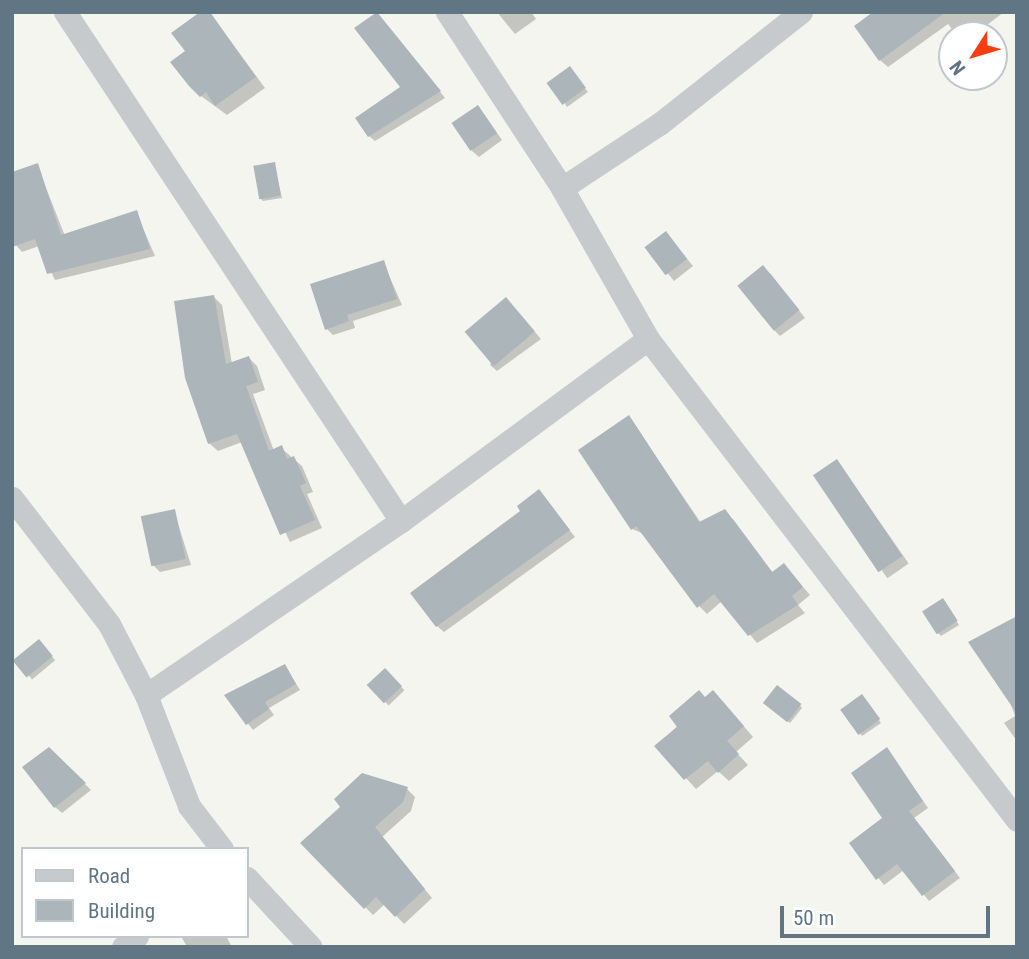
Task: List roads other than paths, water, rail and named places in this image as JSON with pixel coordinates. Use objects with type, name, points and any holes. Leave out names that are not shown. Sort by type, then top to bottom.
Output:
[{"type":"street","points":[[65,12],[90,43],[150,150],[296,357],[401,521]]},
{"type":"street","points":[[447,12],[562,188],[648,339],[1017,820]]},
{"type":"street","points":[[562,188],[659,124],[799,13]]},
{"type":"street","points":[[146,695],[401,521],[648,339]]},
{"type":"street","points":[[12,498],[109,624],[146,695],[189,806],[220,847]]},
{"type":"street","points":[[248,879],[311,947]]}]
